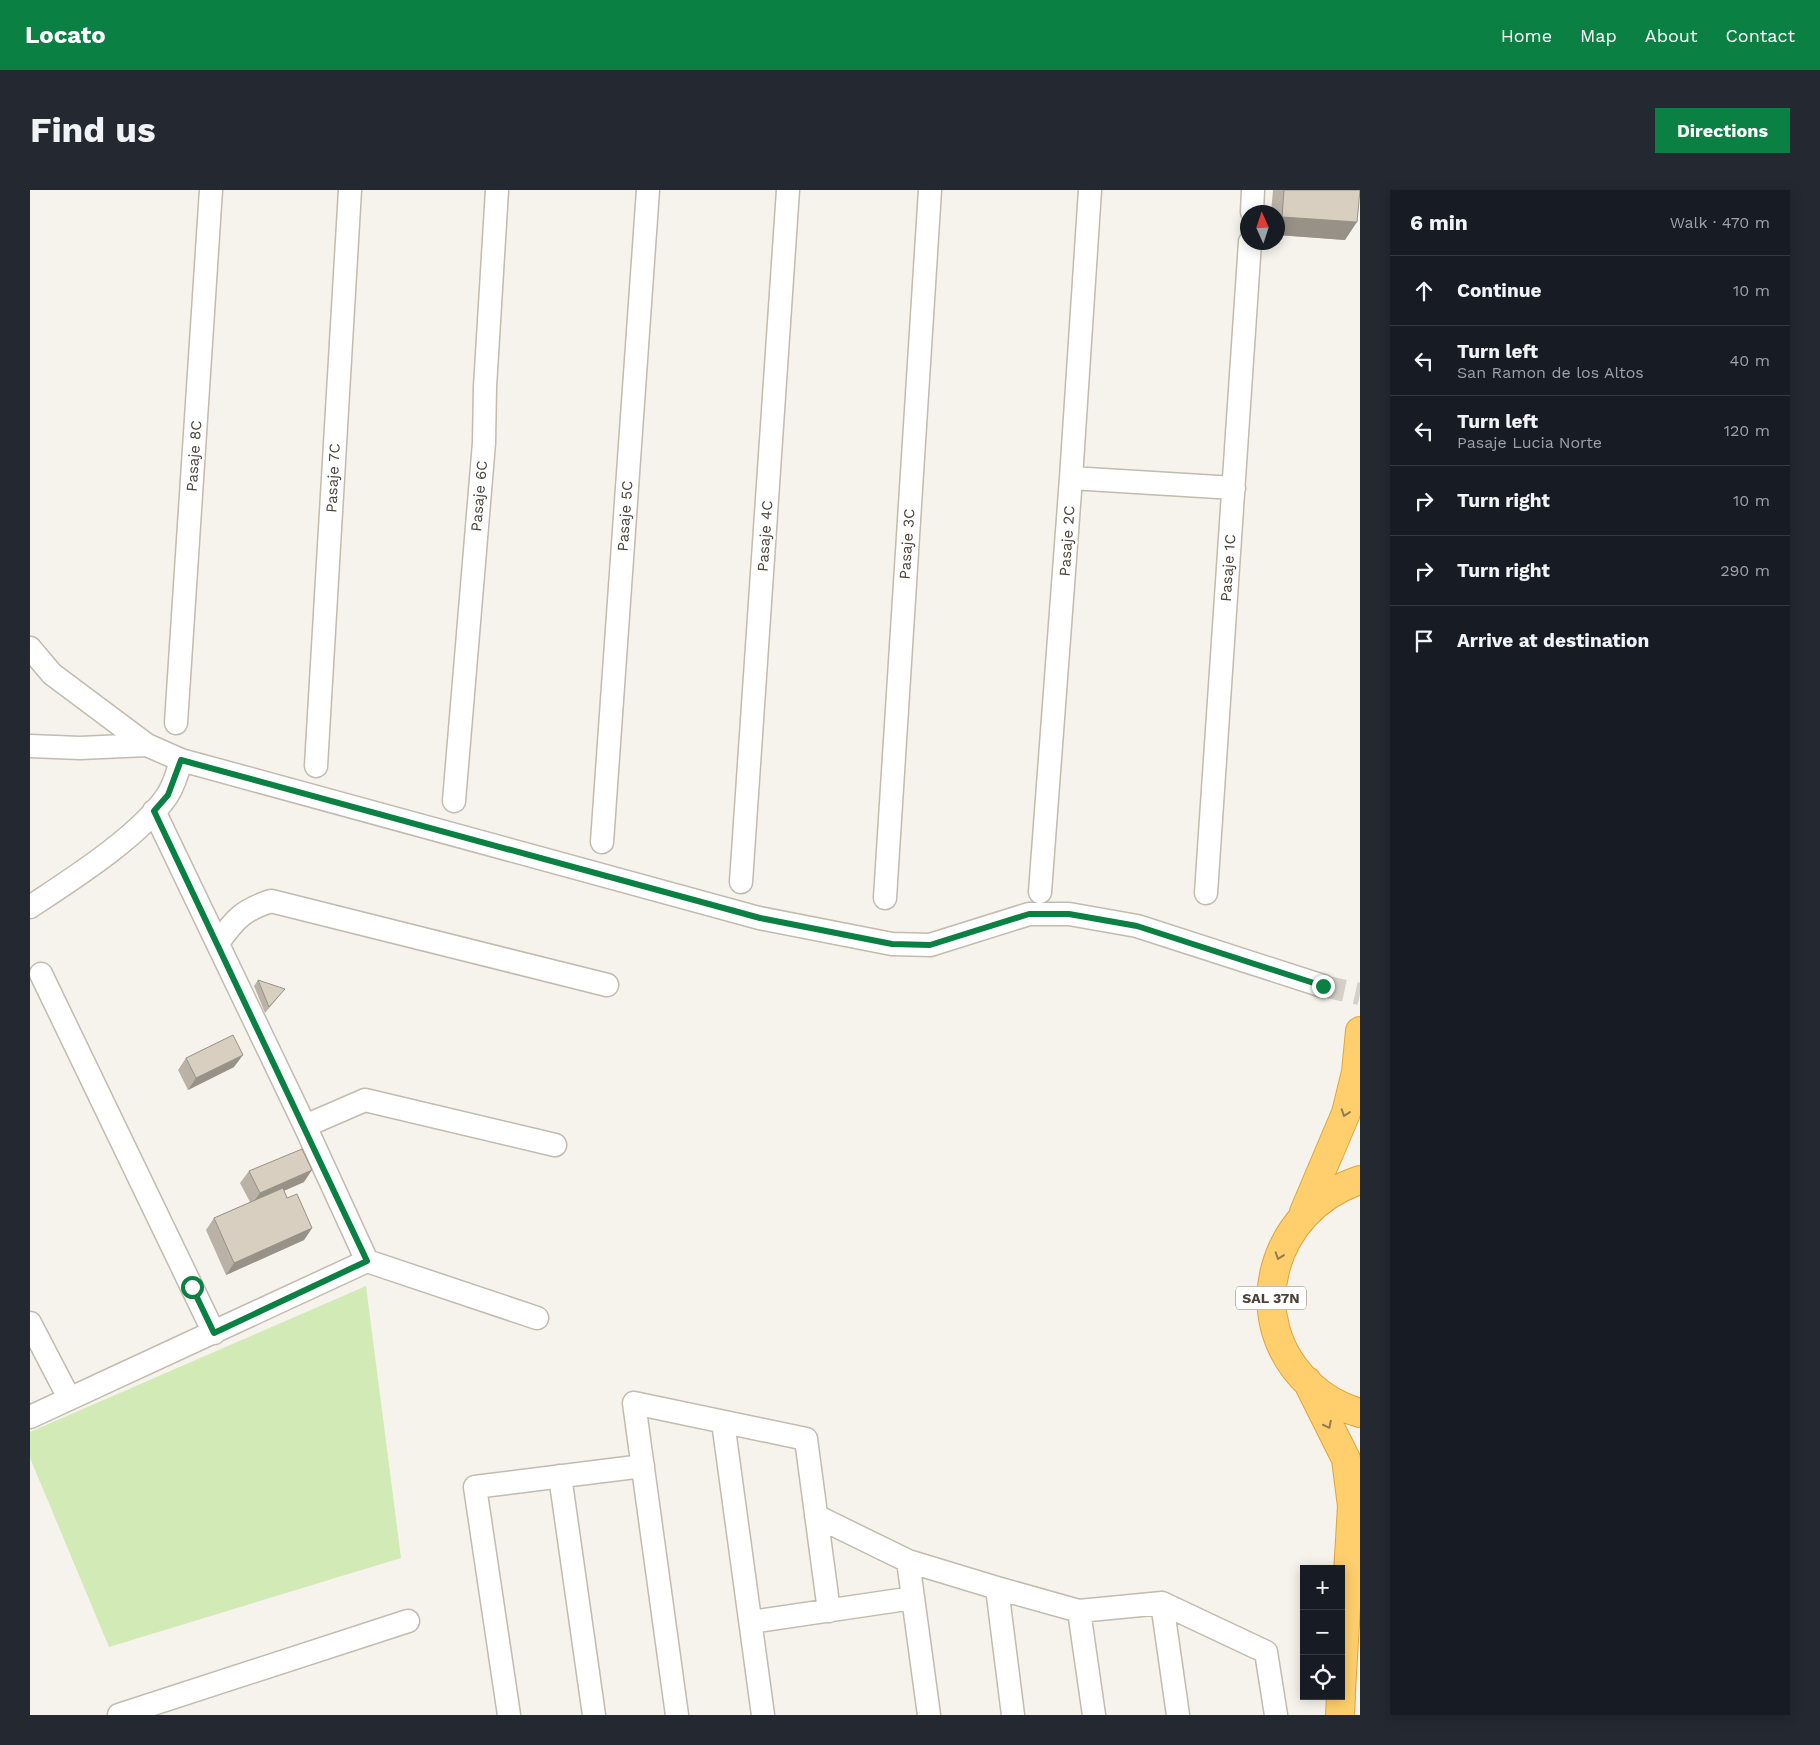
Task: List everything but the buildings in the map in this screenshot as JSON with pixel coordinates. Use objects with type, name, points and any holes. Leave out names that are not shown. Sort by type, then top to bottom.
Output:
[{"type":"highway","name":"SAL 37N","points":[[1360,1031],[1356,1072],[1346,1113],[1304,1214],[1288,1236],[1277,1260],[1271,1299],[1275,1324],[1284,1349],[1298,1372],[1307,1382],[1330,1400],[1360,1413]]},
{"type":"highway","name":"SAL 37N","points":[[1304,1214],[1336,1189],[1360,1180]]},
{"type":"highway","name":"SAL 37N","points":[[1307,1382],[1346,1459],[1352,1506],[1343,1655]]},
{"type":"highway","points":[[1340,1715],[1341,1700]]},
{"type":"street","name":"Pasaje 8C","points":[[176,723],[211,190]]},
{"type":"street","name":"Pasaje 7C","points":[[316,766],[350,190]]},
{"type":"street","name":"Pasaje 6C","points":[[454,801],[484,443],[485,387],[497,190]]},
{"type":"street","name":"Pasaje 5C","points":[[602,842],[648,190]]},
{"type":"street","name":"Pasaje 4C","points":[[742,882],[788,190]]},
{"type":"street","name":"Pasaje 3C","points":[[885,898],[930,190]]},
{"type":"street","name":"Pasaje 2C","points":[[1040,892],[1071,478],[1090,190]]},
{"type":"street","points":[[1252,205],[1253,190]]},
{"type":"street","name":"Pasaje 1C","points":[[1206,893],[1249,250]]},
{"type":"street","points":[[1071,478],[1234,488]]},
{"type":"street","points":[[30,648],[52,674],[147,744],[181,760],[750,916],[892,944],[930,945],[1029,914],[1069,914],[1137,926],[1323,986]]},
{"type":"street","points":[[30,746],[80,748],[147,744]]},
{"type":"street","points":[[30,907],[122,840],[154,811],[168,795],[181,760]]},
{"type":"street","points":[[154,811],[305,1126],[367,1261]]},
{"type":"street","points":[[218,943],[233,922],[250,908],[271,901],[607,985]]},
{"type":"street","points":[[41,974],[214,1333]]},
{"type":"street","points":[[305,1126],[365,1100],[555,1145]]},
{"type":"street","points":[[30,1417],[367,1261],[537,1318]]},
{"type":"street","points":[[30,1323],[69,1398]]},
{"type":"street","points":[[677,1715],[634,1403],[806,1439],[829,1610]]},
{"type":"street","points":[[723,1422],[763,1715]]},
{"type":"street","points":[[509,1715],[475,1487],[643,1466]]},
{"type":"street","points":[[560,1476],[594,1715]]},
{"type":"street","points":[[816,1516],[908,1561],[1079,1611],[1162,1603],[1266,1652],[1276,1715]]},
{"type":"street","points":[[908,1561],[929,1715]]},
{"type":"street","points":[[997,1588],[1013,1715]]},
{"type":"street","points":[[751,1622],[913,1598]]},
{"type":"street","points":[[1162,1603],[1178,1715]]},
{"type":"street","points":[[1079,1611],[1094,1715]]},
{"type":"street","points":[[119,1715],[408,1621]]},
{"type":"green space","points":[[366,1286],[401,1558],[109,1647],[30,1458],[30,1432]]},
{"type":"tunnel","points":[[1323,986],[1360,994]]},
{"type":"route","points":[[192,1287],[214,1333],[367,1261],[305,1126],[154,811],[168,795],[181,760],[760,918],[892,944],[930,945],[1029,914],[1069,914],[1137,926],[1323,986]]}]
